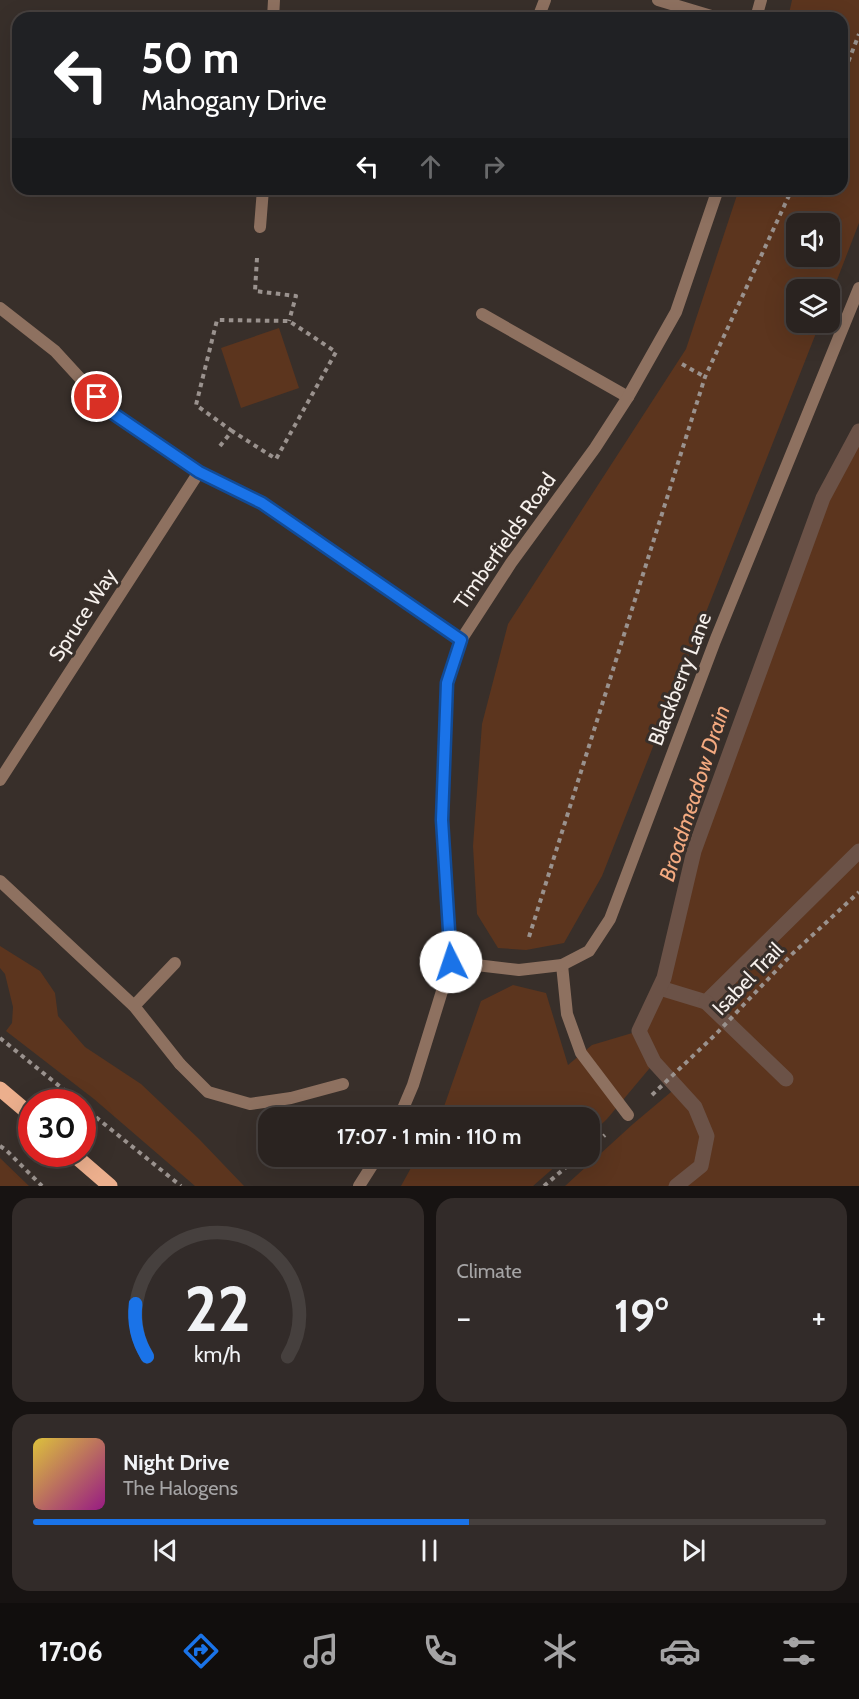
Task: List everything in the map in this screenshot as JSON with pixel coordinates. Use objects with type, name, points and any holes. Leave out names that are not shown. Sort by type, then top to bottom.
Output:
[{"type":"main road","points":[[0,1089],[18,1104]]},
{"type":"main road","points":[[88,1167],[110,1186]]},
{"type":"street","points":[[658,0],[698,12]]},
{"type":"street","points":[[260,226],[263,195]]},
{"type":"street","name":"Timberfields Road","points":[[404,1107],[413,1084],[451,962],[442,809],[447,683],[461,640],[511,563],[595,448],[628,397],[676,312],[716,195]]},
{"type":"street","name":"Blackberry Lane","points":[[451,962],[519,970],[562,965],[589,951],[610,919],[715,641],[859,288]]},
{"type":"street","points":[[0,308],[55,351],[111,412],[199,472],[262,503],[461,640]]},
{"type":"street","points":[[482,314],[628,397]]},
{"type":"street","name":"Spruce Way","points":[[0,780],[199,472]]},
{"type":"street","points":[[0,881],[134,1006],[180,1064],[208,1092],[250,1104],[291,1098],[343,1084]]},
{"type":"street","points":[[134,1006],[175,963]]},
{"type":"street","points":[[562,965],[567,1014],[581,1053],[628,1115]]},
{"type":"street","points":[[359,1186],[371,1167]]},
{"type":"path","points":[[848,62],[859,34]]},
{"type":"path","points":[[519,970],[705,377],[789,195]]},
{"type":"path","points":[[260,226],[255,291],[296,296],[289,321]]},
{"type":"path","points":[[217,320],[289,321],[336,352],[276,459],[232,431],[196,405],[217,320]]},
{"type":"path","points":[[199,472],[232,431]]},
{"type":"path","name":"Isabel Trail","points":[[661,1088],[790,956],[859,892]]},
{"type":"path","points":[[0,1038],[63,1089]]},
{"type":"path","points":[[96,1117],[181,1186]]},
{"type":"path","points":[[0,1146],[42,1186]]},
{"type":"path","points":[[544,1186],[566,1167]]},
{"type":"shaded area","points":[[792,0],[859,0],[859,223],[837,279],[786,279],[786,333],[816,333],[602,876],[564,943],[526,950],[498,948],[477,914],[473,846],[482,724],[508,624],[686,349],[737,195],[848,195],[848,12],[789,12]]},
{"type":"shaded area","points":[[279,328],[299,388],[241,408],[221,348]]},
{"type":"shaded area","points":[[859,431],[859,1186],[565,1186],[586,1167],[600,1167],[600,1154],[677,1087],[654,1063],[600,1126],[600,1107],[444,1107],[481,1001],[513,985],[546,993],[568,1065],[592,1045],[639,1031],[664,978],[694,851],[823,498]]},
{"type":"shaded area","points":[[0,946],[40,971],[55,993],[58,1016],[85,1047],[141,1084],[244,1186],[195,1186],[96,1101],[96,1089],[81,1089],[6,1031],[12,1023],[13,1007],[5,974],[0,968]]},
{"type":"shaded area","points":[[0,1158],[29,1186],[0,1186]]},
{"type":"shaded area","points":[[411,1167],[555,1167],[533,1186],[401,1186]]},
{"type":"waterway","name":"Broadmeadow Drain","points":[[676,1186],[701,1166],[707,1136],[695,1107],[654,1062],[639,1031],[664,978],[694,851],[823,498],[859,431]]},
{"type":"waterway","points":[[660,988],[706,1002],[859,851]]},
{"type":"waterway","points":[[706,1002],[786,1079]]},
{"type":"route","points":[[97,397],[111,412],[199,472],[262,503],[461,640],[447,683],[442,820],[451,962]]}]
